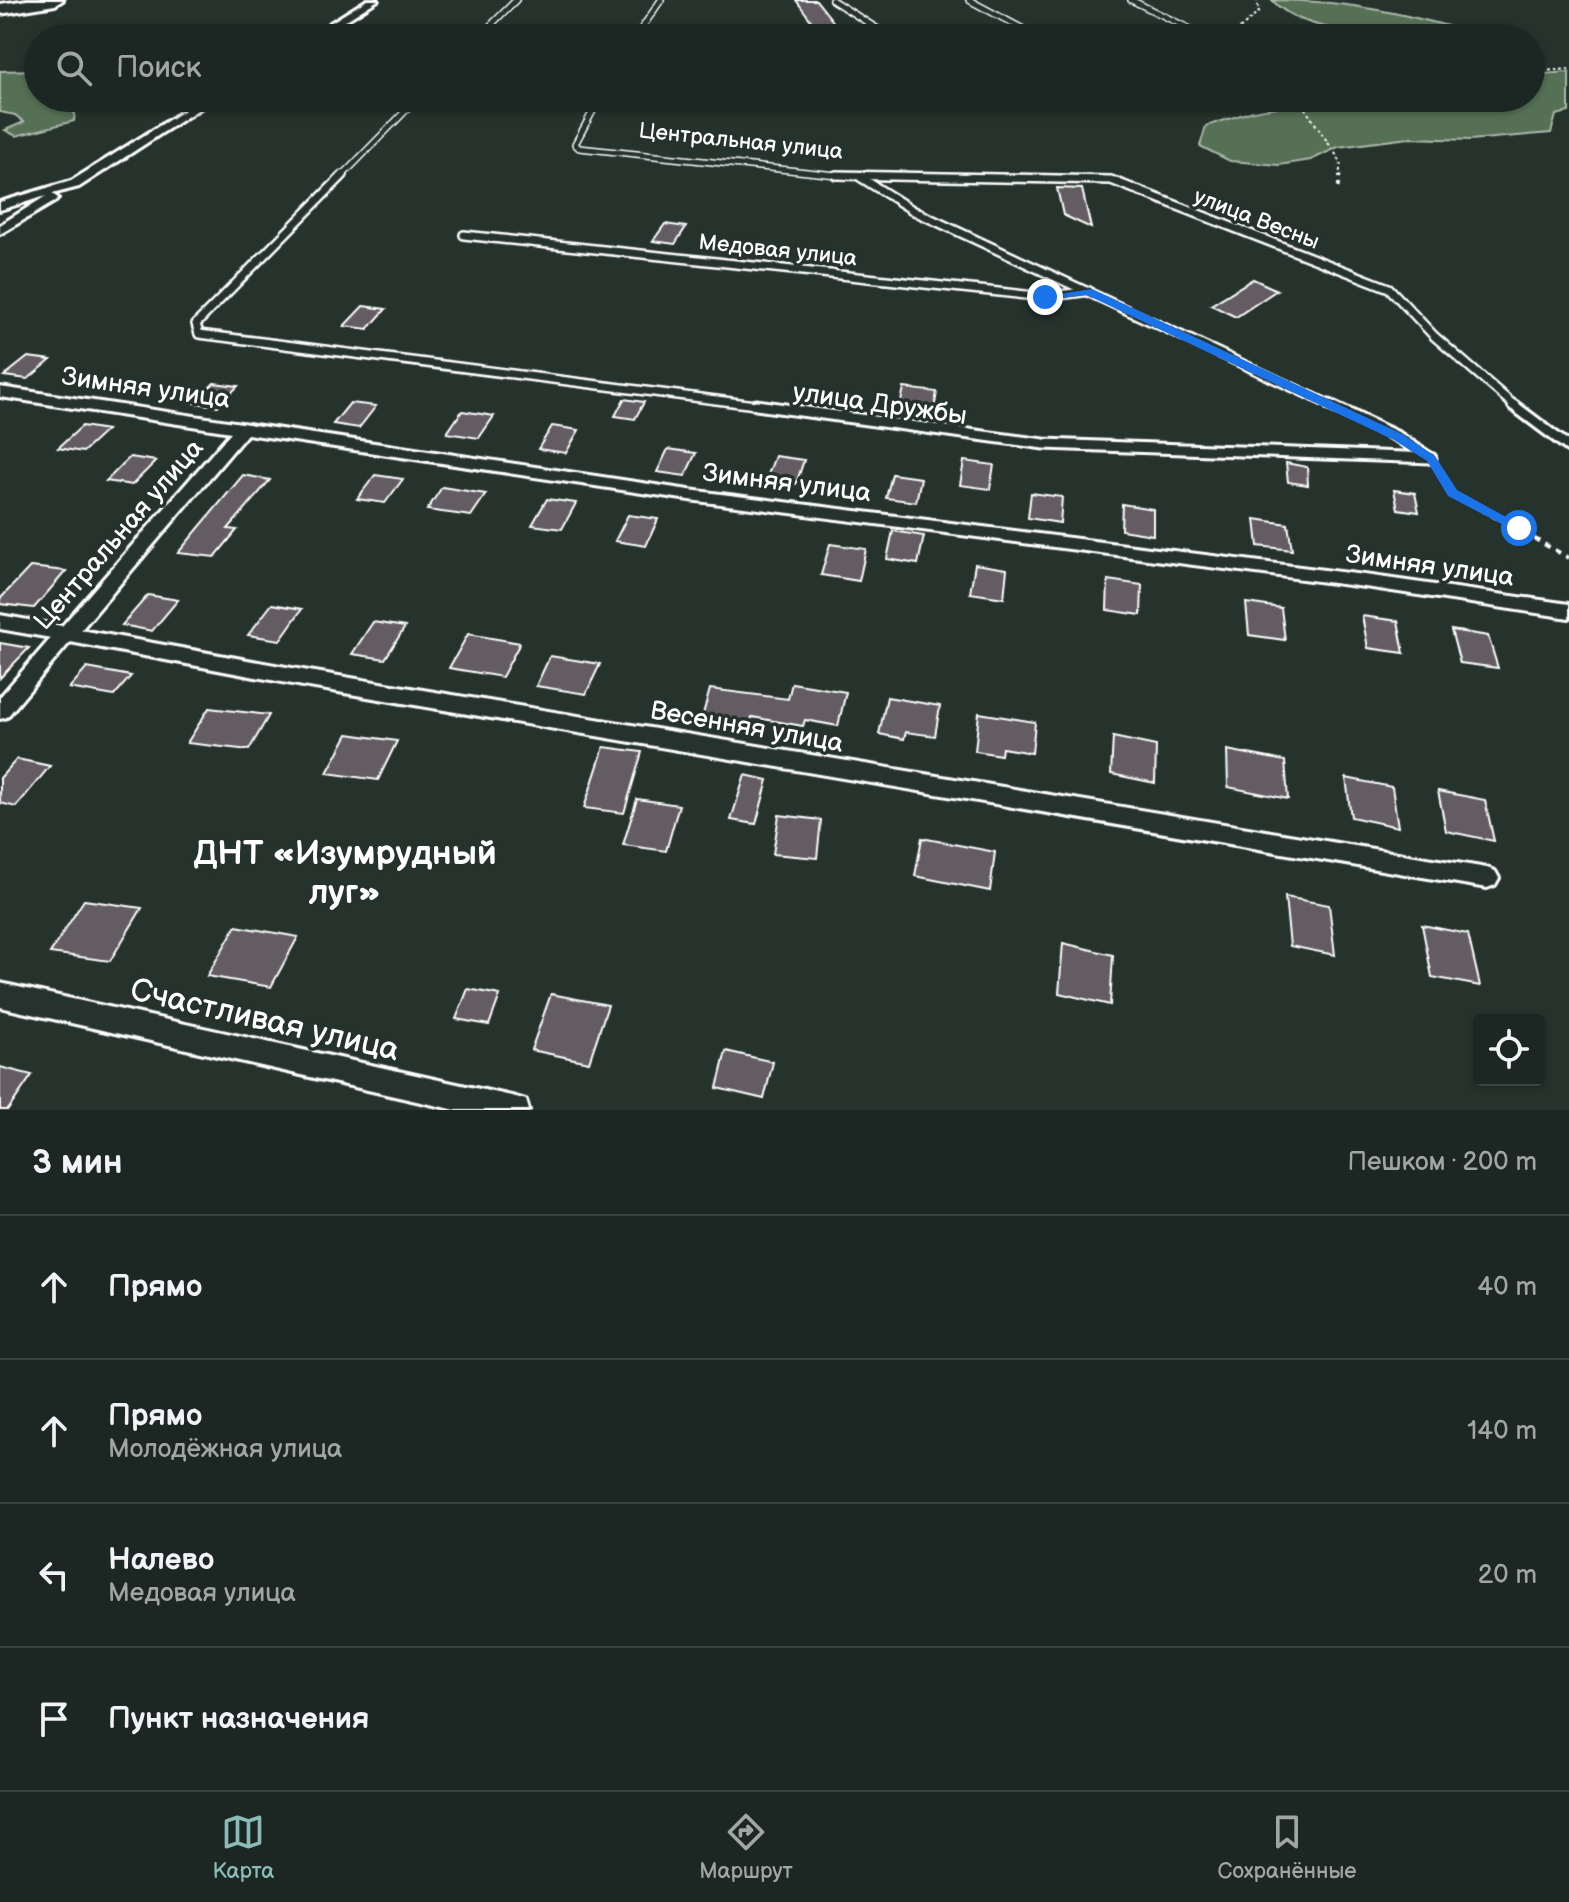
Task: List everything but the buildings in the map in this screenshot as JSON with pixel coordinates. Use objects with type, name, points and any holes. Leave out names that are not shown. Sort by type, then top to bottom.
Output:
[{"type":"highway","points":[[0,9],[55,0]]},
{"type":"street","points":[[334,24],[373,0]]},
{"type":"street","points":[[0,230],[189,112]]},
{"type":"street","points":[[0,206],[75,184]]},
{"type":"street","name":"Зимняя улица","points":[[0,392],[689,495],[1372,582],[1569,611]]},
{"type":"street","name":"Центральная улица","points":[[0,711],[244,427]]},
{"type":"street","name":"Весенняя улица","points":[[0,622],[318,681],[1487,878]]},
{"type":"street","name":"Счастливая улица","points":[[0,995],[516,1110]]},
{"type":"lane","points":[[492,24],[516,0]]},
{"type":"lane","points":[[645,24],[661,0]]},
{"type":"lane","points":[[832,0],[870,24]]},
{"type":"lane","points":[[969,0],[1014,24]]},
{"type":"lane","points":[[1131,0],[1180,24]]},
{"type":"lane","name":"улица Дружбы","points":[[404,112],[196,324],[199,334],[327,348],[1044,444],[1431,458]]},
{"type":"lane","name":"Центральная улица","points":[[592,112],[575,144],[579,148],[860,177]]},
{"type":"lane","points":[[860,177],[914,211],[1398,437],[1431,458]]},
{"type":"lane","name":"улица Весны","points":[[860,177],[1096,177],[1111,180],[1389,288],[1434,336],[1499,395],[1569,447]]},
{"type":"lane","name":"Медовая улица","points":[[464,235],[1045,297],[1089,291]]},
{"type":"path","points":[[1245,24],[1259,12],[1257,0]]},
{"type":"path","points":[[1545,71],[1569,69]]},
{"type":"path","points":[[1309,112],[1341,162],[1338,188]]},
{"type":"path","points":[[1431,458],[1452,493],[1569,558]]},
{"type":"green space","points":[[1272,0],[1328,3],[1440,24],[1314,24],[1290,14]]},
{"type":"green space","points":[[24,70],[24,112],[75,112],[74,121],[16,136],[5,130],[24,122],[15,115],[0,112],[0,71]]},
{"type":"green space","points":[[1569,72],[1569,112],[1556,115],[1551,133],[1470,140],[1409,138],[1338,147],[1311,160],[1279,165],[1230,161],[1200,146],[1206,126],[1250,112],[1545,112],[1545,74]]},
{"type":"district","name":"ДНТ «Изумрудный луг»","points":[[345,872]]},
{"type":"route","points":[[1045,297],[1089,291],[1398,437],[1431,458],[1452,493],[1519,528]]}]
